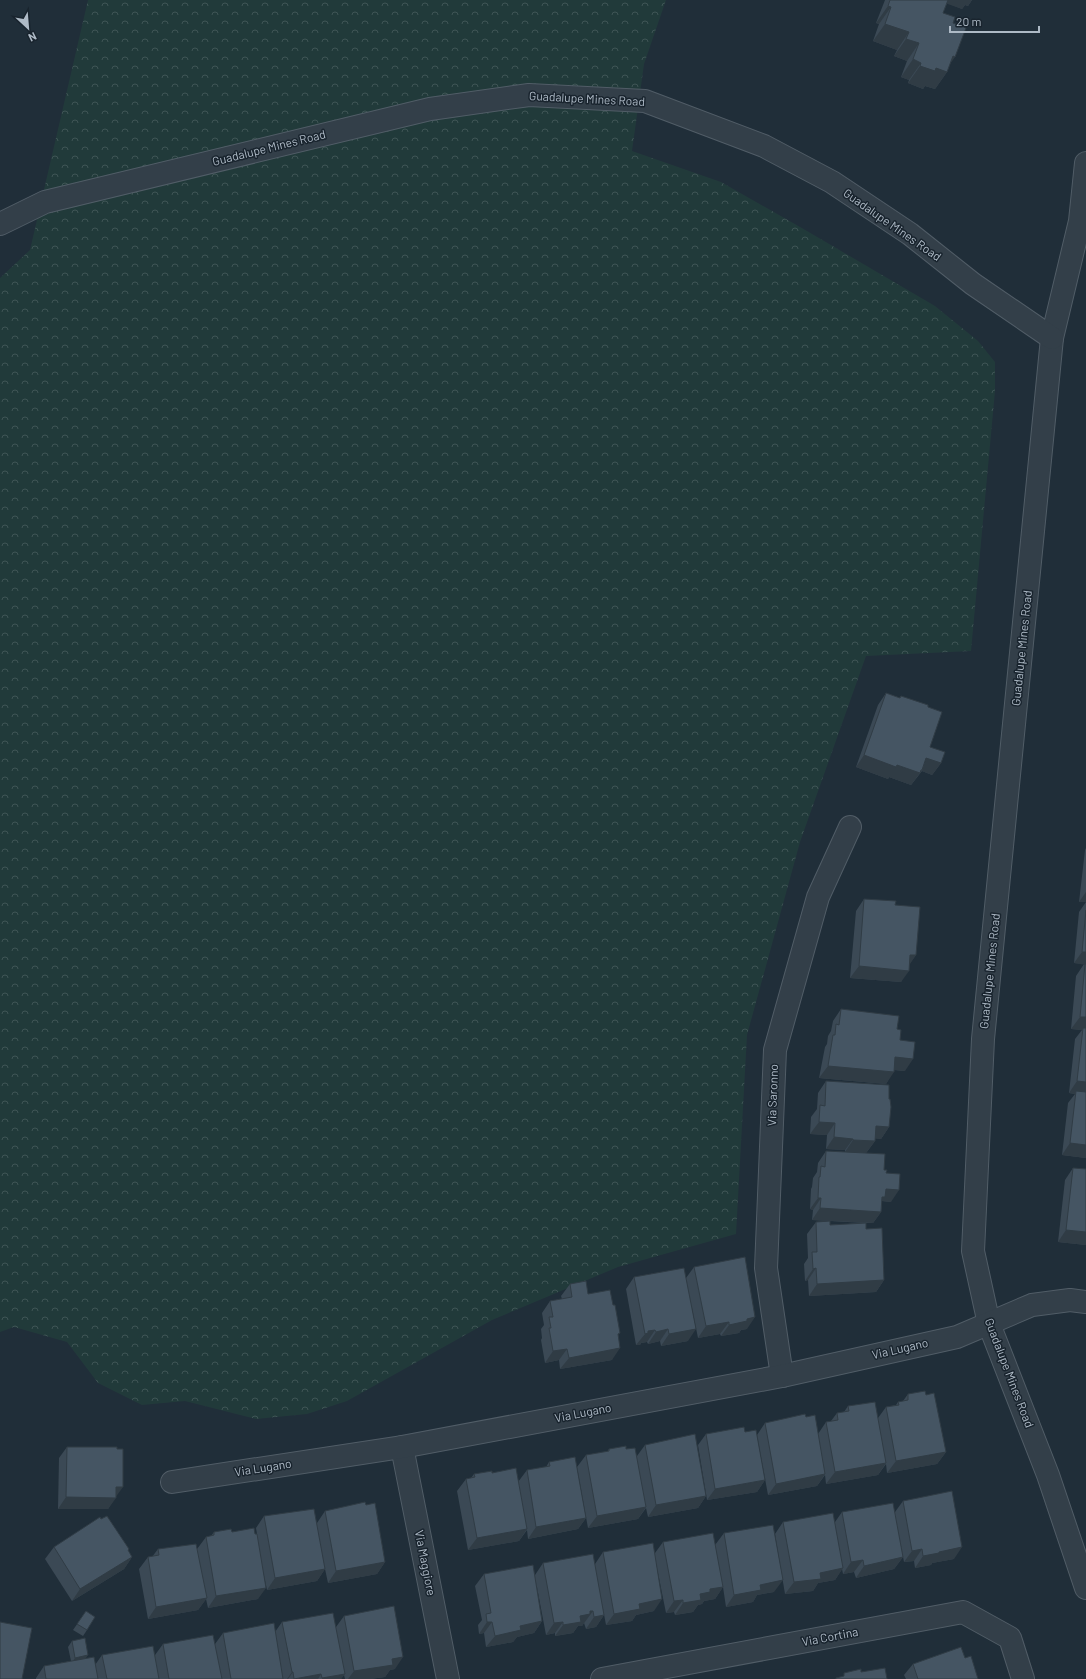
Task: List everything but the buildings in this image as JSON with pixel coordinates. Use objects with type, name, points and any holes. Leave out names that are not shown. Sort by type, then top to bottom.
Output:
[{"type":"street","name":"Guadalupe Mines Road","points":[[0,224],[45,202],[430,109],[529,95],[645,101],[764,146],[832,182],[910,234],[973,284],[1052,338]]},
{"type":"street","name":"Guadalupe Mines Road","points":[[1086,163],[1083,222],[1052,338],[983,1039],[973,1251],[989,1324],[1048,1475],[1086,1588]]},
{"type":"street","name":"Via Saronno","points":[[782,1376],[766,1268],[775,1050],[818,897],[850,827]]},
{"type":"street","name":"Via Lugano","points":[[172,1482],[402,1446],[782,1376],[957,1337],[1032,1305],[1070,1300],[1086,1302]]},
{"type":"street","name":"Via Maggiore","points":[[402,1446],[448,1679]]},
{"type":"street","name":"Via Cortina","points":[[602,1679],[656,1675],[963,1612],[1010,1638],[1023,1679]]},
{"type":"green space","points":[[88,0],[666,0],[644,64],[632,151],[721,182],[807,231],[935,306],[978,341],[995,362],[995,391],[971,651],[866,656],[800,842],[747,1035],[736,1234],[618,1267],[492,1320],[347,1401],[307,1414],[256,1419],[185,1401],[142,1405],[98,1383],[67,1342],[14,1327],[0,1332],[0,278],[30,250]]}]
